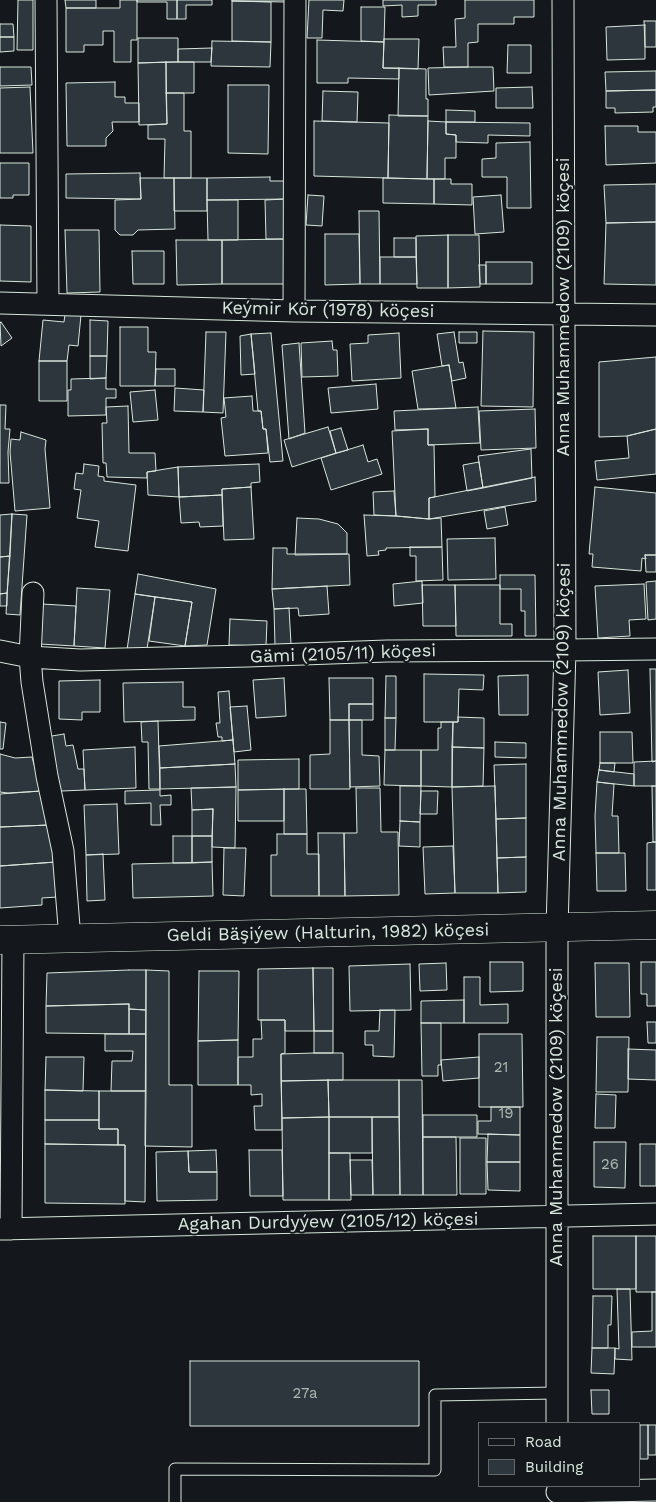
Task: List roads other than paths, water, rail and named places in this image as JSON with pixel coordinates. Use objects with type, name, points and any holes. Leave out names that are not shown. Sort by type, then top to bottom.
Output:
[{"type":"street","points":[[46,0],[48,304]]},
{"type":"street","points":[[294,311],[295,0]]},
{"type":"street","name":"Anna Muhammedow (2109) köçesi","points":[[557,1422],[557,928],[565,650],[564,0]]},
{"type":"street","name":"Keýmir Kör (1978) köçesi","points":[[0,303],[294,311],[656,315]]},
{"type":"street","points":[[33,593],[30,657],[32,682],[47,776],[63,851],[70,939]]},
{"type":"street","name":"Gämi (2105/11) köçesi","points":[[0,651],[30,657],[80,660],[387,651],[656,648]]},
{"type":"street","name":"Geldi Bäşiýew (Halturin, 1982) köçesi","points":[[7,940],[656,925]]},
{"type":"street","points":[[6,1229],[7,940]]},
{"type":"street","name":"Agahan Durdyýew (2105/12) köçesi","points":[[6,1229],[656,1214]]},
{"type":"street","points":[[557,1493],[656,1490]]},
{"type":"lane","points":[[175,1502],[175,1469],[434,1470],[435,1395],[557,1393]]}]
